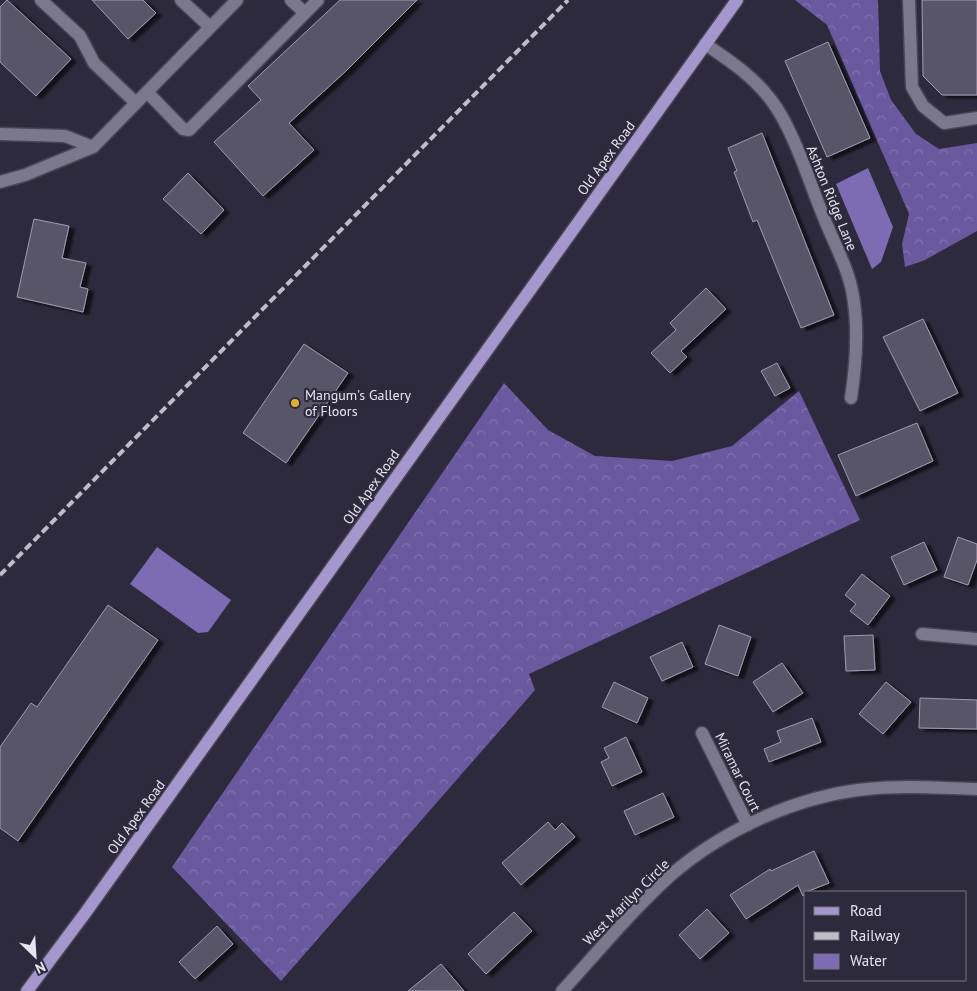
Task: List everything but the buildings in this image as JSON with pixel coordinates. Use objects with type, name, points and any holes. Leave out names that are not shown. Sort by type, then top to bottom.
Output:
[{"type":"main road","name":"Old Apex Road","points":[[27,991],[86,912],[737,0]]},
{"type":"street","points":[[41,0],[80,36],[94,63],[136,103]]},
{"type":"street","points":[[181,0],[210,27]]},
{"type":"street","points":[[0,182],[25,175],[93,147],[237,0]]},
{"type":"street","points":[[291,0],[305,13]]},
{"type":"street","points":[[147,92],[183,129],[189,130],[318,0]]},
{"type":"street","points":[[909,0],[912,87],[922,106],[944,122],[977,118]]},
{"type":"street","name":"Ashton Ridge Lane","points":[[705,44],[733,64],[761,88],[782,115],[853,294],[856,319],[856,366],[851,398]]},
{"type":"street","points":[[0,134],[65,136],[93,147]]},
{"type":"street","points":[[922,634],[977,639]]},
{"type":"street","name":"Miramar Court","points":[[702,733],[748,825]]},
{"type":"street","name":"West Marilyn Circle","points":[[562,991],[672,875],[716,843],[748,825],[814,800],[866,789],[904,786],[977,789]]},
{"type":"green space","points":[[795,0],[878,0],[880,71],[891,100],[916,134],[939,149],[977,143],[977,231],[925,260],[905,267],[902,244],[909,214],[827,25]]},
{"type":"green space","points":[[504,383],[548,430],[595,456],[672,461],[732,446],[799,391],[860,520],[529,674],[535,690],[281,981],[172,867]]},
{"type":"water","points":[[868,168],[893,227],[881,262],[872,269],[836,184]]},
{"type":"water","points":[[157,547],[231,600],[208,632],[198,633],[130,584]]},
{"type":"railway","points":[[0,575],[568,0]]},
{"type":"place","name":"Mangum's Gallery of Floors","points":[[295,403]]}]
